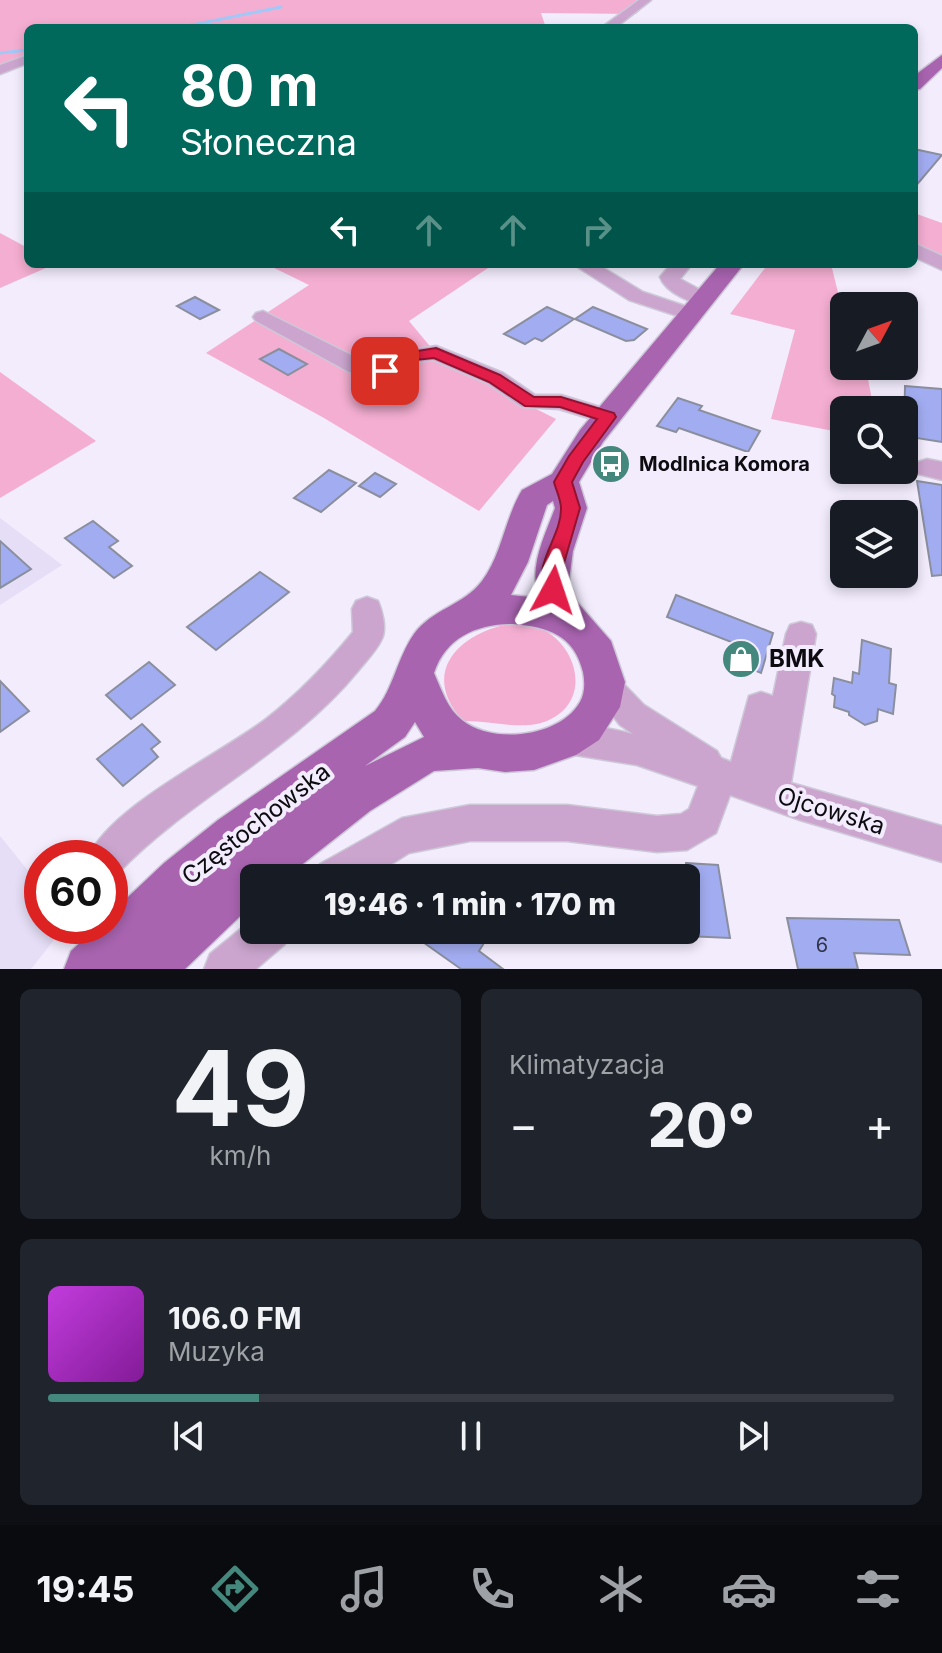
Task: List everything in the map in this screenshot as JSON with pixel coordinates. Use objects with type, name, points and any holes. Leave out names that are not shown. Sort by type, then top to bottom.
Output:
[{"type":"main road","points":[[918,81],[942,60]]},
{"type":"main road","points":[[563,482],[571,508],[556,551],[551,581],[562,610],[584,632],[601,660],[605,686],[596,714],[568,741],[531,751],[479,749],[462,744],[439,725],[428,708],[416,676],[421,656],[435,635],[490,600],[502,584],[533,498],[563,482],[575,460],[608,417],[729,268]]},
{"type":"main road","points":[[470,615],[493,610],[528,610],[560,619],[584,632]]},
{"type":"main road","name":"Częstochowska","points":[[89,969],[181,880],[234,836],[390,724],[405,703],[416,676]]},
{"type":"main road","name":"Częstochowska","points":[[148,969],[237,886],[354,796],[420,757],[455,748],[479,749]]},
{"type":"street","points":[[613,24],[646,0]]},
{"type":"street","points":[[0,70],[24,61]]},
{"type":"street","points":[[918,251],[942,264]]},
{"type":"street","points":[[590,268],[636,296],[696,306]]},
{"type":"street","points":[[678,268],[670,277],[671,282],[696,306]]},
{"type":"street","points":[[263,317],[357,367],[378,372],[411,356],[436,353],[495,378],[530,402],[561,402],[608,417]]},
{"type":"street","points":[[123,840],[163,808],[290,720],[368,635],[367,609]]},
{"type":"street","points":[[357,864],[402,836],[470,823],[567,823],[657,834],[687,832],[745,784],[801,634]]},
{"type":"street","name":"Ojcowska","points":[[605,686],[624,709],[647,727],[745,784]]},
{"type":"street","points":[[745,784],[761,706]]},
{"type":"street","name":"Ojcowska","points":[[568,741],[619,745],[942,844]]},
{"type":"street","points":[[225,969],[254,944]]},
{"type":"shaded area","points":[[0,0],[650,0],[636,14],[541,13],[545,24],[24,24],[24,58],[0,68]]},
{"type":"shaded area","points":[[918,214],[942,223],[942,259],[918,246]]},
{"type":"shaded area","points":[[0,233],[24,246],[24,268],[46,268],[0,288]]},
{"type":"shaded area","points":[[274,268],[488,268],[409,321],[443,362],[556,419],[479,511],[324,418],[206,353],[309,285]]},
{"type":"shaded area","points":[[765,268],[832,268],[838,292],[830,292],[830,380],[868,380],[871,396],[830,396],[830,430],[771,419],[795,330],[730,314]]},
{"type":"shaded area","points":[[0,372],[96,441],[0,498]]},
{"type":"shaded area","points":[[0,518],[62,565],[0,605]]},
{"type":"shaded area","points":[[509,624],[528,625],[546,631],[566,651],[575,676],[575,689],[570,701],[562,712],[549,720],[529,725],[463,721],[450,704],[445,687],[445,672],[450,659],[474,637]]},
{"type":"shaded area","points":[[0,836],[24,866],[24,944],[51,944],[31,969],[0,969]]},
{"type":"building","points":[[918,150],[942,155],[918,183]]},
{"type":"building","points":[[195,297],[219,310],[200,319],[177,306]]},
{"type":"building","points":[[547,307],[574,319],[542,341],[535,338],[525,344],[504,334]]},
{"type":"building","points":[[593,307],[647,329],[634,340],[626,341],[575,319]]},
{"type":"building","points":[[279,349],[307,364],[288,375],[260,359]]},
{"type":"building","points":[[905,386],[942,389],[942,442],[918,438],[918,396],[905,396]]},
{"type":"building","points":[[678,398],[702,406],[699,410],[760,431],[748,452],[679,428],[676,432],[657,426]]},
{"type":"building","points":[[329,470],[356,483],[321,512],[294,498]]},
{"type":"building","points":[[375,473],[396,484],[380,497],[359,486]]},
{"type":"building","points":[[918,481],[942,485],[942,575],[932,576]]},
{"type":"building","points":[[93,521],[118,541],[109,547],[132,566],[114,578],[65,538]]},
{"type":"building","points":[[0,541],[31,569],[0,588]]},
{"type":"building","points":[[260,572],[289,592],[216,650],[187,627]]},
{"type":"building","points":[[676,595],[773,633],[761,673],[727,659],[734,643],[667,617]]},
{"type":"building","points":[[862,640],[891,649],[889,683],[896,685],[893,714],[878,709],[877,721],[865,725],[849,712],[834,707],[835,696],[832,694],[834,678],[852,683],[853,672],[859,674]]},
{"type":"building","points":[[149,662],[175,685],[131,719],[106,695]]},
{"type":"building","points":[[0,681],[29,711],[0,732]]},
{"type":"building","points":[[142,724],[160,742],[151,749],[158,757],[123,786],[97,759]]},
{"type":"building","points":[[686,863],[718,865],[730,938],[700,937],[700,864]]},
{"type":"building","points":[[787,918],[899,920],[910,955],[854,953],[858,969],[798,969]]},
{"type":"building","points":[[426,944],[483,944],[479,951],[503,969],[461,969]]},
{"type":"waterway","points":[[197,24],[281,7]]},
{"type":"waterway","points":[[0,53],[24,50]]},
{"type":"place","name":"Modlnica Komora","points":[[611,464]]},
{"type":"place","name":"BMK","points":[[741,659]]},
{"type":"route","points":[[385,371],[411,356],[436,353],[495,378],[530,402],[561,402],[608,417],[575,460],[563,482],[571,508],[556,551],[551,581],[553,590]]}]
